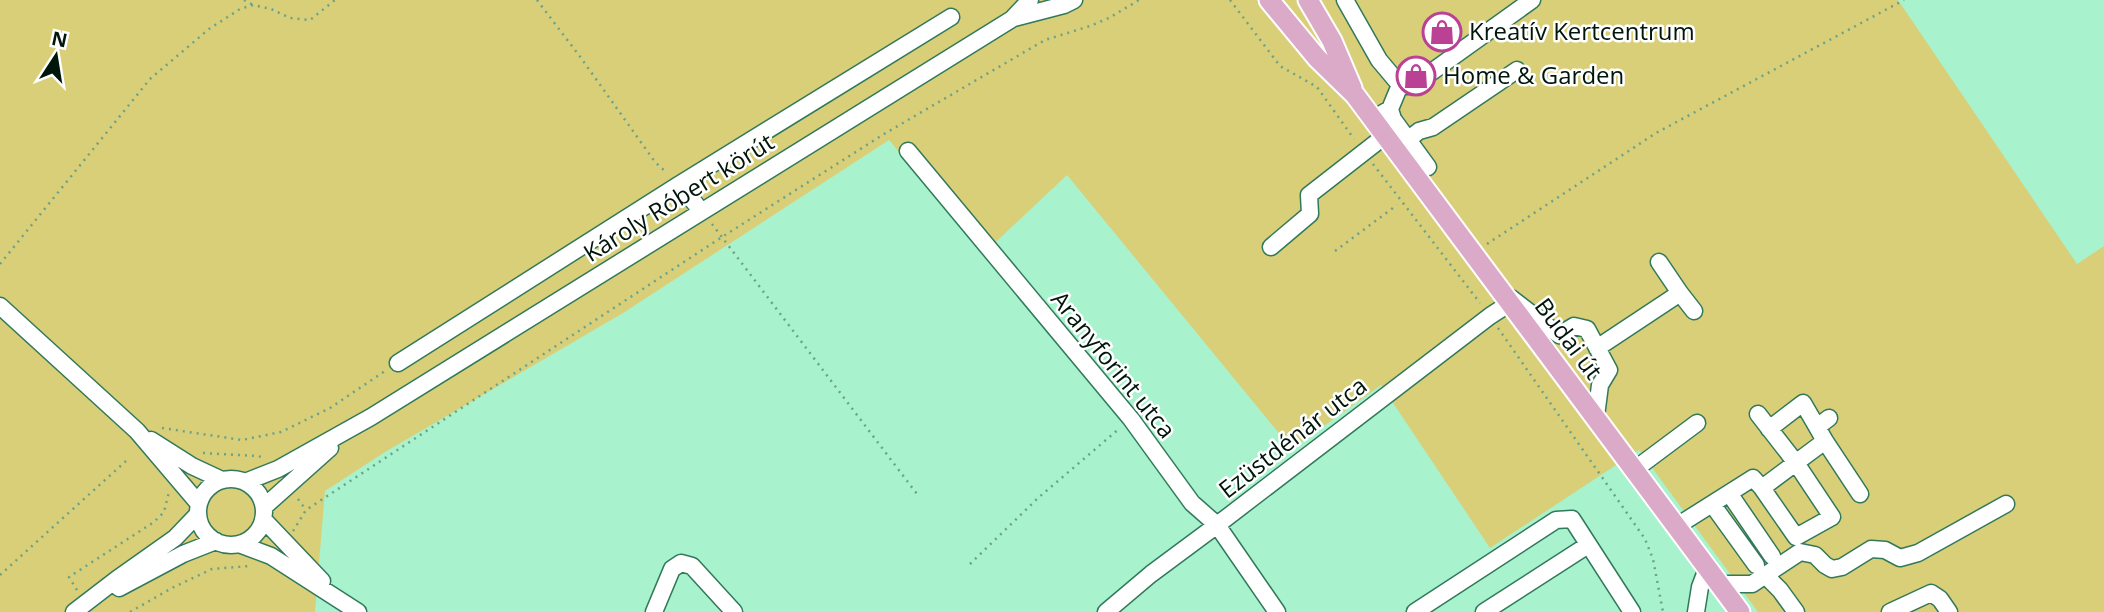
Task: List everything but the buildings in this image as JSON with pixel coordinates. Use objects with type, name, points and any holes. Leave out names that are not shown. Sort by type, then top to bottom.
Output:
[{"type":"main road","name":"Budai út","points":[[1269,0],[1317,58],[1355,95],[1382,114],[1396,141],[1473,253],[1741,612]]},
{"type":"main road","name":"Budai út","points":[[1308,0],[1332,41],[1355,95]]},
{"type":"street","name":"Károly Róbert körút","points":[[245,482],[287,464],[371,417],[1012,19],[1031,0]]},
{"type":"street","name":"Károly Róbert körút","points":[[1012,19],[1074,0]]},
{"type":"street","points":[[1345,0],[1379,60],[1400,85],[1412,86],[1532,0]]},
{"type":"street","points":[[398,363],[680,184],[951,17]]},
{"type":"street","points":[[1271,247],[1311,214],[1308,195],[1364,152],[1433,127],[1517,70]]},
{"type":"street","points":[[1382,114],[1400,85]]},
{"type":"street","points":[[1396,141],[1428,167]]},
{"type":"street","name":"Aranyforint utca","points":[[908,151],[1130,419],[1192,503],[1217,525],[1277,612]]},
{"type":"street","points":[[680,184],[701,211]]},
{"type":"street","points":[[1659,262],[1694,311]]},
{"type":"street","points":[[1597,348],[1680,293]]},
{"type":"street","points":[[1506,297],[1559,335],[1574,326],[1587,329],[1609,370],[1600,385],[1596,416]]},
{"type":"street","name":"Ezüstdénár utca","points":[[1106,612],[1151,574],[1490,316],[1506,297]]},
{"type":"street","points":[[0,306],[137,431],[199,509],[204,530],[216,541],[239,544],[271,556],[352,608]]},
{"type":"street","points":[[1769,429],[1803,403],[1824,429],[1860,494]]},
{"type":"street","points":[[1676,526],[1753,478],[1797,537],[1832,517],[1796,463],[1758,414]]},
{"type":"street","name":"Károly Róbert körút","points":[[264,513],[325,452],[371,417]]},
{"type":"street","points":[[1634,470],[1697,423]]},
{"type":"street","points":[[1762,488],[1796,463],[1824,429]]},
{"type":"street","points":[[137,431],[192,466],[222,480]]},
{"type":"street","points":[[75,612],[175,538],[199,509],[207,489],[222,480],[230,479],[245,482],[257,492],[264,513],[284,542],[352,608]]},
{"type":"street","points":[[1729,493],[1772,556]]},
{"type":"street","points":[[1712,504],[1758,575],[1780,590],[1796,612]]},
{"type":"street","points":[[1721,584],[1758,575],[1800,552],[1815,555],[1832,569],[1842,567],[1871,549],[1885,550],[1900,558],[1918,553],[2006,504]]},
{"type":"street","points":[[239,544],[255,535],[264,513]]},
{"type":"street","points":[[1415,612],[1556,520],[1572,519],[1632,612]]},
{"type":"street","points":[[75,612],[183,554],[216,541]]},
{"type":"street","points":[[1484,612],[1588,545]]},
{"type":"street","points":[[654,612],[672,569],[681,563],[692,566],[734,612]]},
{"type":"street","points":[[1700,608],[1700,587],[1708,566]]},
{"type":"street","points":[[1741,612],[1758,575]]},
{"type":"street","points":[[1890,612],[1931,593],[1940,599],[1949,612]]},
{"type":"path","points":[[244,0],[290,18],[310,20],[335,0]]},
{"type":"path","points":[[537,0],[655,162],[680,184]]},
{"type":"path","points":[[284,542],[306,510],[884,134],[1045,40],[1109,18],[1139,0]]},
{"type":"path","points":[[1230,0],[1280,66],[1317,87],[1490,316],[1645,539],[1653,559],[1663,612]]},
{"type":"path","points":[[1473,253],[1656,133],[1904,0]]},
{"type":"path","points":[[0,264],[150,79],[209,29],[240,9],[253,5]]},
{"type":"path","points":[[1335,251],[1396,205]]},
{"type":"path","points":[[701,211],[917,494]]},
{"type":"path","points":[[158,428],[242,440],[281,432],[330,408],[398,363]]},
{"type":"path","points":[[970,564],[1038,498],[1130,419]]},
{"type":"path","points":[[0,575],[126,461]]},
{"type":"path","points":[[130,612],[212,569],[260,565],[271,556]]},
{"type":"shaded area","points":[[0,0],[1898,0],[2077,264],[2104,246],[2104,612],[1758,612],[1639,450],[1490,548],[1381,385],[1292,449],[1067,175],[983,254],[889,140],[623,313],[385,452],[325,491],[315,612],[0,612]]},
{"type":"place","name":"Kreatív Kertcentrum","points":[[1442,32]]},
{"type":"place","name":"Home & Garden","points":[[1416,76]]}]
